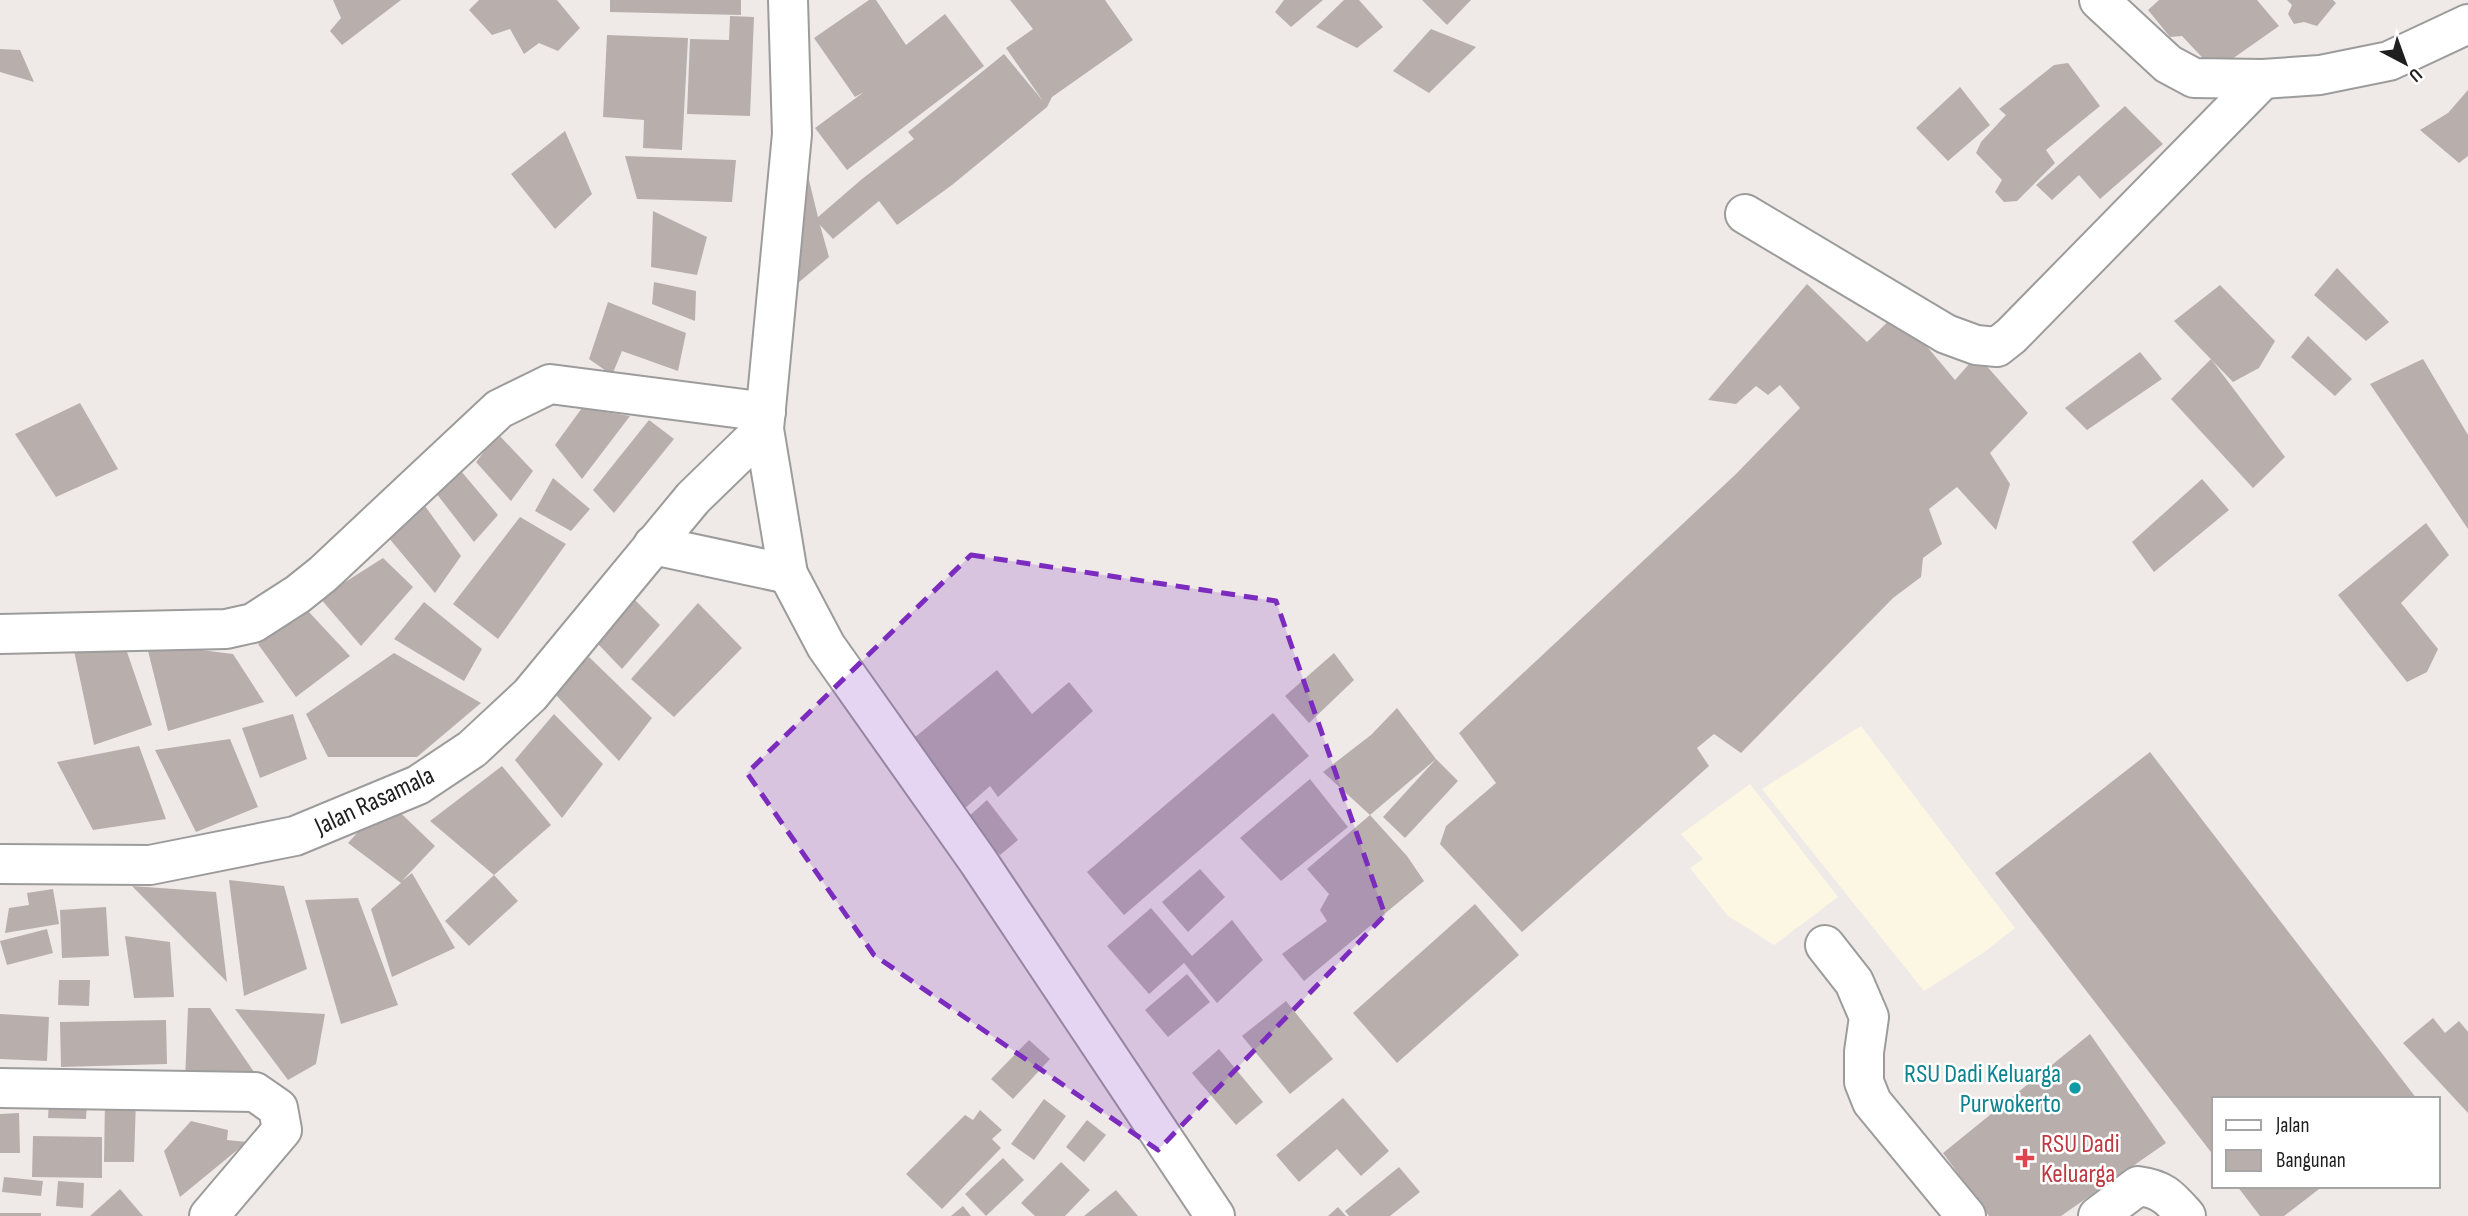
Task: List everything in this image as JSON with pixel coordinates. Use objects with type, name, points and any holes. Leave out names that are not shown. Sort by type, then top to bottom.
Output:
[{"type":"street","points":[[789,0],[792,134],[765,420],[788,573],[826,646],[978,861],[1215,1216]]},
{"type":"street","points":[[2099,0],[2168,64],[2194,78],[2263,79],[2320,75],[2389,61],[2468,24]]},
{"type":"street","points":[[1745,214],[1946,334],[1986,348],[1997,347],[2011,336],[2263,79]]},
{"type":"street","points":[[0,634],[226,629],[253,623],[323,575],[499,409],[550,384],[765,420]]},
{"type":"street","name":"Jalan Rasamala","points":[[0,864],[150,865],[295,836],[418,785],[472,750],[530,695],[693,498],[765,420]]},
{"type":"street","points":[[653,545],[788,573]]},
{"type":"street","points":[[1825,946],[1854,982],[1869,1017],[1864,1052],[1864,1082],[1872,1102],[1966,1216]]},
{"type":"street","points":[[0,1088],[255,1092],[278,1108],[282,1130],[209,1216]]},
{"type":"street","points":[[2098,1216],[2138,1186],[2154,1188],[2164,1194],[2186,1216]]},
{"type":"highlighted area","points":[[971,555],[1276,601],[1385,915],[1158,1150],[874,955],[747,773]]},
{"type":"shaded area","points":[[1861,726],[2015,928],[1983,953],[1924,991],[1762,789]]},
{"type":"shaded area","points":[[1750,784],[1838,897],[1774,945],[1728,916],[1690,868],[1703,859],[1681,834]]},
{"type":"building","points":[[333,0],[401,0],[342,45],[330,31],[341,18]]},
{"type":"building","points":[[479,0],[557,0],[580,28],[558,51],[539,43],[524,54],[510,29],[492,35],[469,10]]},
{"type":"building","points":[[610,0],[741,0],[741,15],[610,12]]},
{"type":"building","points":[[869,0],[876,0],[906,45],[945,14],[984,66],[847,170],[815,128],[864,92],[855,97],[814,38]]},
{"type":"building","points":[[1010,0],[1105,0],[1133,40],[1052,97],[1047,107],[952,185],[897,225],[879,201],[833,239],[820,225],[829,257],[798,283],[797,167],[808,176],[818,217],[914,139],[908,132],[1004,54],[1043,101],[1006,48],[1033,29]]},
{"type":"building","points":[[1284,0],[1323,0],[1291,27],[1275,12]]},
{"type":"building","points":[[1344,0],[1359,0],[1383,27],[1357,48],[1316,27]]},
{"type":"building","points":[[1422,0],[1471,0],[1447,25]]},
{"type":"building","points":[[2159,0],[2257,0],[2279,26],[2215,71],[2182,36],[2170,37],[2148,10]]},
{"type":"building","points":[[2287,0],[2333,0],[2336,3],[2317,26],[2304,22],[2294,24],[2288,14],[2292,5]]},
{"type":"building","points":[[730,16],[754,17],[750,116],[687,114],[690,39],[729,40]]},
{"type":"building","points":[[1431,29],[1476,47],[1429,93],[1393,71]]},
{"type":"building","points":[[607,35],[688,38],[682,150],[643,148],[644,120],[603,117]]},
{"type":"building","points":[[0,49],[20,50],[34,82],[0,72]]},
{"type":"building","points":[[2068,63],[2100,106],[2046,150],[2055,163],[2017,201],[2004,202],[1995,192],[2002,180],[1976,153],[1981,142],[2006,115],[1999,109],[2054,65]]},
{"type":"building","points":[[1960,87],[1990,125],[1948,161],[1916,128]]},
{"type":"building","points":[[2468,90],[2468,156],[2459,163],[2420,130],[2448,113]]},
{"type":"building","points":[[2125,106],[2163,144],[2100,199],[2079,175],[2052,200],[2036,185]]},
{"type":"building","points":[[565,131],[592,194],[555,229],[511,174]]},
{"type":"building","points":[[625,156],[736,160],[732,202],[637,199]]},
{"type":"building","points":[[653,211],[707,237],[697,275],[651,267]]},
{"type":"building","points":[[2337,268],[2389,322],[2366,341],[2314,295]]},
{"type":"building","points":[[654,282],[696,291],[695,321],[652,304]]},
{"type":"building","points":[[1807,284],[1867,342],[1898,312],[1955,380],[1977,355],[2028,413],[1990,453],[2010,484],[1996,530],[1957,487],[1929,509],[1942,544],[1923,558],[1921,577],[1893,598],[1741,753],[1714,734],[1697,748],[1709,766],[1522,932],[1440,844],[1446,826],[1496,783],[1459,733],[1736,474],[1800,408],[1780,385],[1768,395],[1756,386],[1736,404],[1708,400]]},
{"type":"building","points":[[2220,285],[2275,341],[2259,368],[2233,382],[2174,321]]},
{"type":"building","points":[[608,302],[686,333],[678,371],[622,351],[612,375],[589,359]]},
{"type":"building","points":[[2308,336],[2352,379],[2335,396],[2291,357]]},
{"type":"building","points":[[2140,352],[2162,379],[2087,430],[2065,408]]},
{"type":"building","points":[[2211,359],[2285,457],[2253,488],[2171,399]]},
{"type":"building","points":[[2423,359],[2468,435],[2468,529],[2370,384]]},
{"type":"building","points":[[80,403],[118,469],[56,497],[15,434]]},
{"type":"building","points":[[582,408],[630,416],[582,479],[555,445]]},
{"type":"building","points":[[649,420],[674,439],[614,513],[593,490]]},
{"type":"building","points":[[498,434],[533,471],[511,501],[476,462]]},
{"type":"building","points":[[461,471],[498,515],[474,542],[436,493]]},
{"type":"building","points":[[553,478],[590,509],[571,531],[535,511]]},
{"type":"building","points":[[2202,479],[2229,510],[2154,572],[2132,542]]},
{"type":"building","points":[[425,506],[461,556],[435,593],[388,537]]},
{"type":"building","points":[[520,517],[566,544],[498,639],[453,604]]},
{"type":"building","points":[[2426,523],[2449,555],[2401,603],[2438,649],[2427,672],[2407,682],[2338,595]]},
{"type":"building","points":[[383,558],[413,587],[361,646],[320,598]]},
{"type":"building","points":[[633,598],[660,625],[622,669],[598,644]]},
{"type":"building","points":[[424,602],[482,649],[464,681],[394,639]]},
{"type":"building","points":[[698,603],[742,648],[674,717],[631,679]]},
{"type":"building","points":[[308,611],[350,656],[296,697],[258,644]]},
{"type":"building","points":[[146,643],[233,654],[264,702],[168,731]]},
{"type":"building","points":[[73,646],[125,646],[152,725],[94,745]]},
{"type":"building","points":[[394,653],[481,703],[417,757],[328,757],[306,714]]},
{"type":"building","points":[[1334,653],[1354,680],[1309,723],[1285,696]]},
{"type":"building","points":[[589,657],[652,718],[619,761],[553,692]]},
{"type":"building","points":[[997,670],[1032,714],[1069,682],[1093,711],[998,797],[990,786],[964,809],[909,742]]},
{"type":"building","points":[[1397,708],[1436,759],[1370,815],[1323,772],[1371,735]]},
{"type":"building","points":[[1273,713],[1309,756],[1124,915],[1087,872]]},
{"type":"building","points":[[293,714],[307,759],[260,778],[242,728]]},
{"type":"building","points":[[554,714],[603,764],[562,818],[515,760]]},
{"type":"building","points":[[230,739],[258,807],[196,832],[155,750]]},
{"type":"building","points":[[139,746],[166,819],[93,830],[57,762]]},
{"type":"building","points":[[2150,752],[2415,1097],[2212,1097],[2212,1153],[1995,873]]},
{"type":"building","points":[[1436,759],[1458,781],[1405,838],[1383,817]]},
{"type":"building","points":[[502,766],[551,825],[494,875],[430,821]]},
{"type":"building","points":[[1310,779],[1348,827],[1281,881],[1240,838]]},
{"type":"building","points":[[387,800],[435,846],[402,881],[412,873],[455,948],[392,977],[371,909],[401,883],[348,843]]},
{"type":"building","points":[[987,800],[1018,840],[1000,855],[967,818]]},
{"type":"building","points":[[1370,815],[1407,856],[1424,881],[1304,981],[1282,954],[1327,921],[1320,910],[1329,894],[1307,869]]},
{"type":"building","points":[[1200,869],[1225,897],[1188,932],[1162,902]]},
{"type":"building","points":[[494,875],[518,901],[469,946],[445,921]]},
{"type":"building","points":[[229,880],[284,886],[307,969],[244,996]]},
{"type":"building","points":[[132,886],[216,892],[227,982]]},
{"type":"building","points":[[53,889],[59,924],[5,933],[9,908],[29,905],[27,893]]},
{"type":"building","points":[[358,898],[398,1005],[341,1024],[305,900]]},
{"type":"building","points":[[1475,904],[1519,955],[1397,1063],[1353,1013]]},
{"type":"building","points":[[106,907],[109,956],[62,958],[60,910]]},
{"type":"building","points":[[1151,908],[1192,956],[1232,920],[1263,960],[1217,1003],[1184,963],[1149,994],[1107,946]]},
{"type":"building","points":[[47,929],[53,953],[7,965],[0,941]]},
{"type":"building","points":[[125,936],[170,942],[174,997],[134,998]]},
{"type":"building","points":[[1187,974],[1210,1002],[1168,1037],[1145,1010]]},
{"type":"building","points":[[59,980],[90,980],[89,1006],[58,1005]]},
{"type":"building","points":[[1286,1001],[1333,1059],[1290,1094],[1242,1036]]},
{"type":"building","points":[[188,1008],[210,1008],[263,1085],[185,1082]]},
{"type":"building","points":[[235,1009],[325,1014],[316,1064],[288,1080]]},
{"type":"building","points":[[0,1014],[49,1017],[47,1061],[0,1059]]},
{"type":"building","points":[[2433,1018],[2445,1033],[2459,1021],[2468,1032],[2468,1113],[2403,1043]]},
{"type":"building","points":[[166,1020],[167,1064],[61,1067],[60,1022]]},
{"type":"building","name":"RSU Dadi Keluarga Purwokerto","points":[[2090,1034],[2166,1143],[2061,1216],[1989,1216],[1943,1153]]},
{"type":"building","points":[[1029,1040],[1050,1059],[1013,1099],[991,1079]]},
{"type":"building","points":[[1219,1049],[1263,1102],[1236,1125],[1192,1073]]},
{"type":"building","points":[[105,1098],[136,1098],[134,1162],[104,1162]]},
{"type":"building","points":[[1343,1098],[1389,1151],[1361,1176],[1337,1149],[1299,1182],[1276,1155]]},
{"type":"building","points":[[1044,1099],[1066,1116],[1034,1160],[1011,1144]]},
{"type":"building","points":[[49,1102],[87,1104],[86,1119],[48,1118]]},
{"type":"building","points":[[980,1110],[1002,1130],[992,1139],[1001,1148],[942,1209],[906,1174],[965,1115],[973,1120]]},
{"type":"building","points":[[19,1113],[20,1153],[0,1153],[0,1114]]},
{"type":"building","points":[[1087,1120],[1106,1135],[1084,1162],[1066,1147]]},
{"type":"building","points":[[191,1121],[228,1130],[227,1140],[247,1142],[180,1197],[164,1151]]},
{"type":"building","points":[[33,1136],[102,1137],[102,1178],[32,1177]]},
{"type":"building","points":[[1003,1158],[1024,1180],[986,1216],[965,1194]]},
{"type":"building","points":[[1061,1162],[1090,1190],[1065,1216],[1035,1216],[1021,1203]]},
{"type":"building","points":[[1399,1167],[1420,1192],[1390,1216],[1349,1216],[1345,1211]]},
{"type":"building","points":[[4,1177],[43,1181],[41,1196],[2,1192]]},
{"type":"building","points":[[58,1181],[84,1183],[83,1208],[56,1206]]},
{"type":"building","points":[[2239,1188],[2320,1188],[2284,1216],[2260,1216]]},
{"type":"building","points":[[120,1189],[143,1216],[90,1216]]},
{"type":"building","points":[[1116,1190],[1138,1216],[1084,1216]]},
{"type":"building","points":[[963,1206],[971,1216],[951,1216]]},
{"type":"building","points":[[1338,1207],[1346,1216],[1328,1216]]},
{"type":"building","points":[[0,1213],[41,1213],[41,1216],[0,1216]]},
{"type":"place","name":"RSU Dadi Keluarga Purwokerto","points":[[2075,1088]]},
{"type":"place","name":"RSU Dadi Keluarga","points":[[2025,1158]]}]
